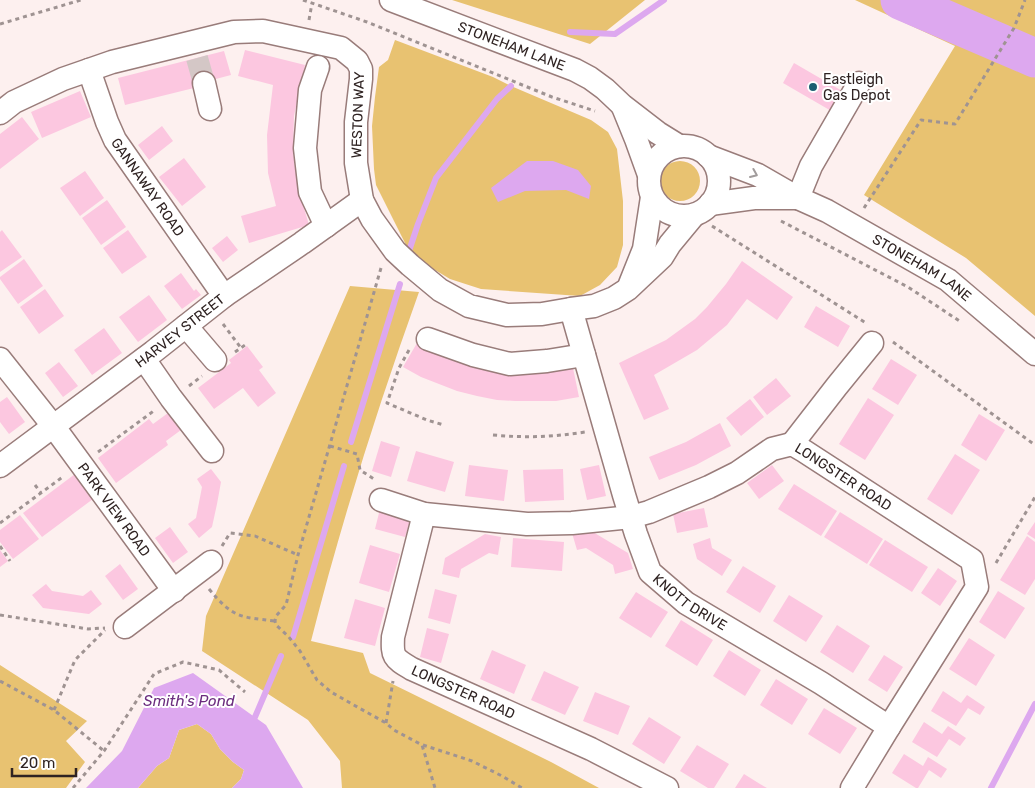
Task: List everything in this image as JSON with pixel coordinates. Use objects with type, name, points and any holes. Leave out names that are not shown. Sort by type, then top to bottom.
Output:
[{"type":"street","name":"STONEHAM LANE","points":[[391,0],[575,70],[605,88],[623,106],[658,133],[679,146]]},
{"type":"street","name":"WESTON WAY","points":[[0,113],[14,102],[63,79],[112,62],[195,50],[234,32],[262,31],[336,46],[352,56],[361,69],[356,122],[356,163],[362,200],[372,219],[395,251],[440,290],[469,306],[508,315],[542,314],[572,310],[594,306],[614,298],[628,289],[707,216]]},
{"type":"street","points":[[318,67],[310,90],[305,148],[310,192],[326,226]]},
{"type":"street","name":"GANNAWAY ROAD","points":[[89,70],[115,140],[224,296]]},
{"type":"street","points":[[204,83],[210,109]]},
{"type":"street","points":[[798,198],[811,166],[859,83]]},
{"type":"street","name":"STONEHAM LANE","points":[[623,106],[649,175]]},
{"type":"street","points":[[679,146],[687,146],[702,151],[714,163],[718,171],[718,189],[707,216],[684,217],[665,212],[657,205],[649,190],[651,166],[662,153],[670,148],[679,146]]},
{"type":"street","name":"STONEHAM LANE","points":[[708,156],[758,176],[798,198],[827,211],[948,280],[1035,354]]},
{"type":"street","points":[[628,289],[644,249],[652,197]]},
{"type":"street","name":"STONEHAM LANE","points":[[707,216],[754,198],[798,198]]},
{"type":"street","name":"HARVEY STREET","points":[[0,466],[144,359],[224,296],[362,200]]},
{"type":"street","name":"KNOTT DRIVE","points":[[572,310],[631,518],[650,572],[686,603],[821,682],[889,727]]},
{"type":"street","points":[[186,326],[217,363]]},
{"type":"street","points":[[428,339],[473,355],[510,364],[547,362],[584,356]]},
{"type":"street","points":[[792,444],[872,343]]},
{"type":"street","name":"PARK VIEW ROAD","points":[[0,358],[54,427],[174,591]]},
{"type":"street","points":[[144,359],[212,451]]},
{"type":"street","name":"LONGSTER ROAD","points":[[381,500],[424,514],[527,524],[572,523],[631,518],[709,487],[737,473],[772,449],[792,444],[972,560],[976,587]]},
{"type":"street","name":"LONGSTER ROAD","points":[[424,514],[393,637],[392,652],[397,660],[412,669],[591,749],[667,788]]},
{"type":"street","points":[[125,627],[204,568]]},
{"type":"street","points":[[852,788],[976,587]]},
{"type":"path","points":[[0,24],[81,0]]},
{"type":"path","points":[[303,0],[367,22],[552,97],[602,113]]},
{"type":"path","points":[[869,200],[921,120],[955,124],[1014,28],[1025,0]]},
{"type":"path","points":[[774,217],[908,287],[962,323]]},
{"type":"path","points":[[395,251],[382,265],[298,554],[286,605],[276,616],[275,621],[300,651],[317,680],[331,692],[422,745],[472,762],[522,788]]},
{"type":"path","points":[[428,339],[417,336],[399,368],[387,403],[444,425]]},
{"type":"path","points":[[0,522],[172,398],[217,363],[245,345]]},
{"type":"path","points":[[493,435],[520,437],[557,436],[587,432],[605,427]]},
{"type":"path","points":[[330,446],[357,454],[360,470],[379,482],[381,500]]},
{"type":"path","points":[[35,485],[41,493]]},
{"type":"path","points":[[976,587],[988,576],[1035,497]]},
{"type":"path","points":[[275,621],[244,618],[233,613],[224,606],[204,568],[230,533],[254,536],[298,554]]},
{"type":"path","points":[[0,546],[10,561]]},
{"type":"path","points":[[0,614],[88,629],[107,628],[75,660],[54,710]]},
{"type":"path","points":[[74,788],[104,751],[154,674],[183,662],[219,670],[245,692]]},
{"type":"path","points":[[0,681],[54,710],[104,751]]},
{"type":"path","points":[[386,723],[390,703]]},
{"type":"path","points":[[422,745],[435,788]]},
{"type":"shaded area","points":[[452,0],[645,0],[590,44]]},
{"type":"shaded area","points":[[855,0],[1035,0],[1035,316],[966,258],[864,195],[955,46]]},
{"type":"shaded area","points":[[395,40],[493,77],[591,120],[608,132],[617,149],[623,201],[623,245],[617,267],[600,285],[580,296],[481,289],[450,279],[425,264],[409,251],[376,185],[374,169],[372,126],[379,67],[388,60]]},
{"type":"shaded area","points":[[684,161],[691,164],[697,170],[700,181],[699,189],[691,198],[684,201],[676,201],[669,198],[661,189],[660,177],[663,170],[672,162]]},
{"type":"shaded area","points":[[350,286],[419,292],[361,465],[311,641],[363,653],[370,673],[551,762],[599,788],[342,788],[340,761],[308,720],[202,651],[206,616]]},
{"type":"shaded area","points":[[0,665],[87,721],[66,741],[85,762],[66,788],[0,788]]},
{"type":"shaded area","points":[[197,724],[211,734],[220,749],[244,770],[241,779],[232,788],[138,788],[157,766],[169,758],[179,730]]},
{"type":"water","points":[[527,161],[553,161],[578,170],[591,186],[589,199],[566,190],[525,191],[498,202],[491,188]]},
{"type":"water","name":"Smith's Pond","points":[[193,673],[266,725],[303,788],[232,788],[241,779],[244,770],[220,749],[211,734],[197,724],[179,730],[169,758],[157,766],[138,788],[86,788],[122,751],[154,688]]},
{"type":"building","points":[[245,50],[305,65],[294,116],[293,152],[301,198],[309,225],[249,243],[241,216],[276,206],[268,173],[267,135],[273,85],[238,76]]},
{"type":"building","points":[[224,51],[231,75],[193,85],[194,88],[125,105],[118,78]]},
{"type":"building","name":"Eastleigh Gas Depot","points":[[794,63],[844,92],[833,112],[783,83]]},
{"type":"building","points":[[80,91],[91,117],[42,138],[31,112]]},
{"type":"building","points":[[22,117],[39,139],[0,169],[0,134]]},
{"type":"building","points":[[162,126],[173,141],[149,160],[138,145]]},
{"type":"building","points":[[184,158],[206,187],[182,206],[159,177]]},
{"type":"building","points":[[85,171],[104,198],[80,216],[60,188]]},
{"type":"building","points":[[107,200],[126,227],[101,245],[82,218]]},
{"type":"building","points":[[2,230],[22,257],[0,272],[0,232]]},
{"type":"building","points":[[128,230],[147,257],[122,274],[103,248]]},
{"type":"building","points":[[227,236],[238,250],[223,262],[212,248]]},
{"type":"building","points":[[24,259],[43,286],[18,304],[0,277]]},
{"type":"building","points":[[742,261],[793,297],[777,320],[747,299],[727,325],[697,350],[654,375],[669,409],[644,420],[619,363],[666,340],[695,319],[726,284]]},
{"type":"building","points":[[181,273],[194,291],[196,289],[201,295],[182,309],[164,286]]},
{"type":"building","points":[[45,289],[64,316],[39,334],[20,307]]},
{"type":"building","points":[[149,295],[167,320],[138,342],[119,317]]},
{"type":"building","points":[[816,306],[850,326],[838,347],[804,327]]},
{"type":"building","points":[[104,328],[122,353],[92,375],[74,350]]},
{"type":"building","points":[[417,343],[433,349],[573,368],[579,397],[556,401],[515,401],[497,400],[457,391],[421,377],[403,367]]},
{"type":"building","points":[[247,346],[263,367],[259,370],[276,393],[258,407],[243,388],[214,409],[198,388],[231,363],[229,360]]},
{"type":"building","points":[[891,359],[917,375],[898,405],[872,389]]},
{"type":"building","points":[[59,362],[78,386],[63,397],[45,373]]},
{"type":"building","points":[[776,378],[791,396],[767,415],[753,397]]},
{"type":"building","points":[[7,397],[25,422],[9,434],[0,422],[0,402]]},
{"type":"building","points":[[868,398],[894,415],[865,460],[839,444]]},
{"type":"building","points":[[750,399],[764,417],[741,436],[726,418]]},
{"type":"building","points":[[168,413],[181,430],[166,441],[168,445],[116,483],[98,458],[149,419],[153,424]]},
{"type":"building","points":[[979,414],[1005,430],[986,461],[961,445]]},
{"type":"building","points":[[720,423],[731,446],[696,465],[659,480],[649,457],[686,442]]},
{"type":"building","points":[[381,441],[400,447],[391,477],[372,471]]},
{"type":"building","points":[[416,451],[454,462],[445,492],[407,481]]},
{"type":"building","points":[[955,454],[980,470],[952,515],[927,499]]},
{"type":"building","points":[[469,465],[508,470],[504,501],[465,496]]},
{"type":"building","points":[[599,465],[606,496],[587,500],[580,469]]},
{"type":"building","points":[[772,465],[784,481],[759,499],[747,483]]},
{"type":"building","points":[[211,469],[221,482],[212,527],[199,538],[188,524],[196,518],[202,487],[197,479]]},
{"type":"building","points":[[563,469],[564,500],[525,502],[523,470]]},
{"type":"building","points":[[75,474],[93,499],[42,537],[23,513]]},
{"type":"building","points":[[794,484],[837,511],[821,536],[778,509]]},
{"type":"building","points":[[704,508],[708,527],[677,533],[673,514]]},
{"type":"building","points":[[380,509],[411,518],[405,537],[375,529]]},
{"type":"building","points":[[840,512],[883,539],[867,564],[824,537]]},
{"type":"building","points":[[20,515],[39,539],[13,559],[0,542],[0,530]]},
{"type":"building","points":[[1035,522],[1035,539],[1027,534]]},
{"type":"building","points":[[170,527],[188,552],[173,563],[155,538]]},
{"type":"building","points":[[588,529],[628,553],[633,569],[615,574],[613,565],[586,548],[577,550],[572,533]]},
{"type":"building","points":[[485,534],[501,537],[498,555],[489,553],[461,569],[459,578],[442,574],[445,558]]},
{"type":"building","points":[[1027,536],[1035,542],[1035,579],[1025,595],[1000,580]]},
{"type":"building","points":[[513,538],[564,542],[562,571],[511,567]]},
{"type":"building","points":[[710,538],[712,548],[732,560],[722,576],[697,559],[693,544]]},
{"type":"building","points":[[885,540],[928,567],[912,592],[869,565]]},
{"type":"building","points":[[370,545],[400,554],[389,592],[359,583]]},
{"type":"building","points":[[0,550],[8,561],[0,567]]},
{"type":"building","points":[[120,564],[138,589],[123,600],[105,576]]},
{"type":"building","points":[[743,566],[776,586],[760,613],[726,592]]},
{"type":"building","points":[[938,568],[957,581],[940,606],[921,593]]},
{"type":"building","points":[[46,584],[52,591],[83,596],[91,590],[102,604],[89,614],[43,608],[32,595]]},
{"type":"building","points":[[435,589],[457,595],[450,624],[428,618]]},
{"type":"building","points":[[998,591],[1025,608],[1005,639],[979,622]]},
{"type":"building","points":[[636,592],[668,612],[651,638],[619,618]]},
{"type":"building","points":[[789,595],[823,616],[806,642],[773,621]]},
{"type":"building","points":[[355,599],[385,608],[375,646],[344,638]]},
{"type":"building","points":[[681,620],[713,640],[697,666],[665,646]]},
{"type":"building","points":[[837,625],[870,646],[853,673],[820,652]]},
{"type":"building","points":[[427,628],[449,634],[441,663],[420,657]]},
{"type":"building","points":[[969,638],[995,655],[976,686],[949,669]]},
{"type":"building","points":[[492,650],[526,665],[514,694],[480,679]]},
{"type":"building","points":[[729,650],[761,670],[745,696],[713,676]]},
{"type":"building","points":[[884,655],[903,667],[887,692],[868,680]]},
{"type":"building","points":[[544,671],[579,687],[565,715],[531,700]]},
{"type":"building","points":[[776,679],[808,699],[792,725],[760,705]]},
{"type":"building","points":[[943,691],[961,703],[967,695],[985,707],[980,715],[968,708],[956,726],[931,711]]},
{"type":"building","points":[[595,692],[630,706],[618,735],[583,721]]},
{"type":"building","points":[[824,708],[857,728],[840,754],[808,734]]},
{"type":"building","points":[[649,717],[681,737],[664,764],[632,744]]},
{"type":"building","points":[[924,722],[942,734],[948,726],[966,738],[960,746],[949,739],[937,757],[912,742]]},
{"type":"building","points":[[697,745],[729,764],[714,788],[708,788],[680,771]]},
{"type":"building","points":[[904,754],[923,766],[928,757],[947,769],[941,778],[929,770],[918,788],[916,788],[892,773]]},
{"type":"building","points":[[744,774],[760,784],[767,788],[735,788]]},
{"type":"waterway","points":[[570,32],[615,34],[664,0]]},
{"type":"waterway","points":[[900,0],[1035,58]]},
{"type":"waterway","points":[[409,251],[436,178],[497,99],[511,86]]},
{"type":"waterway","points":[[351,442],[400,284]]},
{"type":"waterway","points":[[293,637],[344,466]]},
{"type":"waterway","points":[[255,717],[281,656]]},
{"type":"waterway","points":[[991,788],[1035,704]]},
{"type":"tunnel","points":[[197,58],[204,83]]},
{"type":"place","name":"Eastleigh Gas Depot","points":[[813,87]]}]
